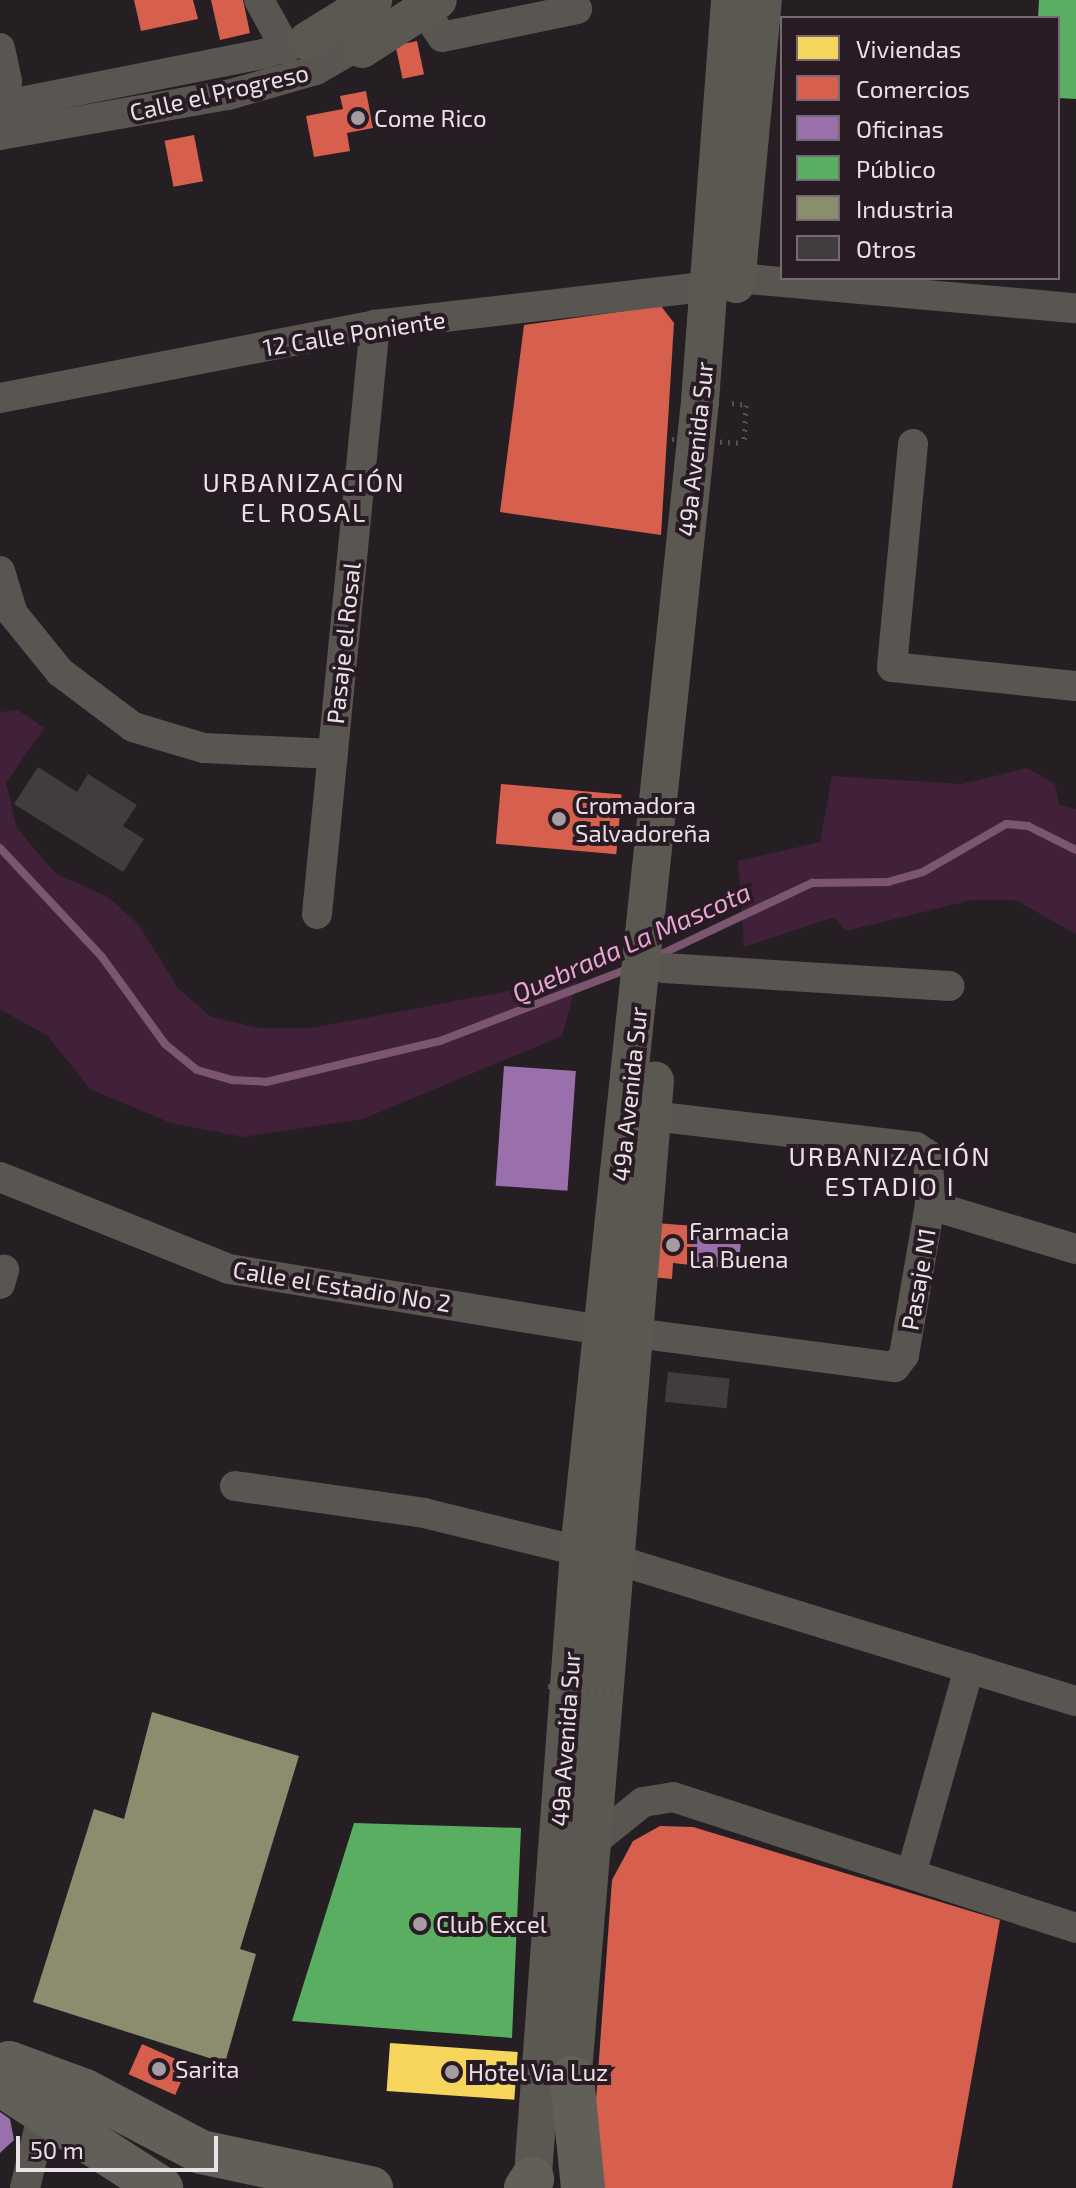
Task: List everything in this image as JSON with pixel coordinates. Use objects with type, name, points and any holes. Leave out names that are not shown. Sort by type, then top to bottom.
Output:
[{"type":"highway","points":[[3,2068],[43,2112],[63,2147],[118,2188]]},
{"type":"highway","points":[[3,2068],[221,2188]]},
{"type":"highway","points":[[3,2068],[85,2091],[201,2152],[371,2188]]},
{"type":"highway","points":[[550,2186],[572,2078]]},
{"type":"highway","points":[[43,2112],[161,2188]]},
{"type":"main road","points":[[297,45],[373,0]]},
{"type":"main road","name":"49a Avenida Sur","points":[[724,282],[730,0]]},
{"type":"main road","name":"49a Avenida Sur","points":[[550,2186],[579,1551],[619,1331],[653,1116],[660,901],[724,282],[763,0]]},
{"type":"main road","points":[[362,49],[417,2]]},
{"type":"main road","name":"49a Avenida Sur","points":[[572,2078],[617,1560],[619,1331],[656,972]]},
{"type":"street","points":[[259,0],[297,45]]},
{"type":"street","points":[[417,2],[442,37],[577,9]]},
{"type":"street","name":"Calle el Progreso","points":[[0,118],[297,45],[417,2]]},
{"type":"street","points":[[0,48],[7,81],[0,118]]},
{"type":"street","name":"Calle el Progreso","points":[[0,118],[228,95],[362,49]]},
{"type":"street","name":"12 Calle Poniente","points":[[0,398],[375,325],[724,282],[1076,308]]},
{"type":"street","name":"Pasaje el Rosal","points":[[317,914],[375,325]]},
{"type":"street","points":[[913,444],[892,667],[1076,686]]},
{"type":"street","points":[[0,571],[13,614],[60,672],[133,727],[204,748],[333,754]]},
{"type":"street","points":[[656,972],[949,986]]},
{"type":"street","name":"Pasaje N1","points":[[619,1331],[879,1371],[895,1367],[904,1355],[930,1205],[928,1155],[916,1147],[653,1116]]},
{"type":"street","name":"Calle el Estadio No 2","points":[[0,1177],[229,1269],[619,1331]]},
{"type":"street","points":[[930,1205],[1076,1249]]},
{"type":"street","points":[[235,1486],[424,1513],[579,1551]]},
{"type":"street","points":[[617,1560],[1076,1701]]},
{"type":"street","points":[[912,1871],[969,1668]]},
{"type":"street","points":[[592,1843],[643,1802],[673,1797],[912,1871],[1076,1928]]},
{"type":"street","points":[[25,2188],[43,2112]]},
{"type":"path","points":[[672,439],[744,443],[746,405]]},
{"type":"path","points":[[548,1686],[628,1693]]},
{"type":"shaded area","points":[[18,710],[44,728],[6,783],[17,828],[55,873],[108,897],[138,924],[178,988],[211,1017],[259,1028],[312,1028],[578,978],[562,1036],[363,1119],[243,1137],[171,1123],[90,1089],[48,1036],[0,1009],[0,712]]},
{"type":"shaded area","points":[[1027,768],[1055,784],[1059,805],[1076,809],[1076,934],[1015,900],[972,900],[846,931],[834,917],[744,947],[738,861],[820,842],[832,776],[962,784]]},
{"type":"building: Viviendas","name":"Hotel Via Luz","points":[[390,2043],[518,2052],[514,2100],[387,2091]]},
{"type":"building: Comercios","points":[[134,0],[193,0],[198,19],[141,31]]},
{"type":"building: Comercios","points":[[211,0],[243,0],[250,33],[220,40]]},
{"type":"building: Comercios","points":[[417,41],[424,74],[403,79],[395,46]]},
{"type":"building: Comercios","points":[[366,91],[373,128],[347,133],[350,151],[314,157],[306,116],[343,109],[340,96]]},
{"type":"building: Comercios","points":[[194,135],[203,181],[174,187],[165,141]]},
{"type":"building: Comercios","points":[[661,306],[674,323],[661,535],[500,512],[524,325]]},
{"type":"building: Comercios","name":"Cromadora Salvadoreña","points":[[501,784],[622,795],[616,854],[496,844]]},
{"type":"building: Comercios","name":"Farmacia La Buena","points":[[656,1223],[694,1226],[691,1265],[673,1263],[672,1279],[651,1277]]},
{"type":"building: Comercios","points":[[660,1826],[693,1827],[1000,1920],[952,2188],[598,2188],[591,2169],[612,1880],[633,1841]]},
{"type":"building: Comercios","name":"Sarita","points":[[142,2044],[189,2065],[175,2095],[129,2074]]},
{"type":"building: Oficinas","points":[[504,1066],[576,1071],[567,1191],[496,1186]]},
{"type":"building: Oficinas","points":[[694,1226],[742,1230],[738,1269],[691,1265]]},
{"type":"building: Oficinas","points":[[0,2112],[10,2119],[14,2140],[0,2153]]},
{"type":"building: Público","points":[[1039,0],[1076,0],[1076,99],[1060,98],[1060,16],[1038,16]]},
{"type":"building: Público","name":"Club Excel","points":[[354,1823],[521,1828],[512,2038],[292,2021]]},
{"type":"building: Industria","points":[[152,1712],[299,1756],[240,1949],[256,1954],[225,2063],[33,2002],[94,1809],[124,1819]]},
{"type":"building: Otros","points":[[38,767],[77,792],[88,774],[137,805],[123,826],[144,839],[123,872],[14,804]]},
{"type":"building: Otros","points":[[668,1372],[730,1378],[727,1408],[665,1402]]},
{"type":"waterway","name":"Quebrada La Mascota","points":[[653,958],[812,883],[888,882],[923,872],[1006,824],[1028,826],[1076,850]]},
{"type":"waterway","name":"Quebrada La Mascota","points":[[0,848],[102,957],[165,1044],[197,1070],[233,1080],[266,1082],[440,1041],[630,968]]},
{"type":"place","name":"Come Rico","points":[[358,118]]},
{"type":"place","name":"Cromadora Salvadoreña","points":[[559,819]]},
{"type":"place","name":"Farmacia La Buena","points":[[673,1245]]},
{"type":"place","name":"Club Excel","points":[[420,1924]]},
{"type":"place","name":"Sarita","points":[[159,2069]]},
{"type":"place","name":"Hotel Via Luz","points":[[452,2072]]},
{"type":"district","name":"URBANIZACIÓN EL ROSAL","points":[[304,497]]},
{"type":"district","name":"URBANIZACIÓN ESTADIO I","points":[[890,1171]]}]
